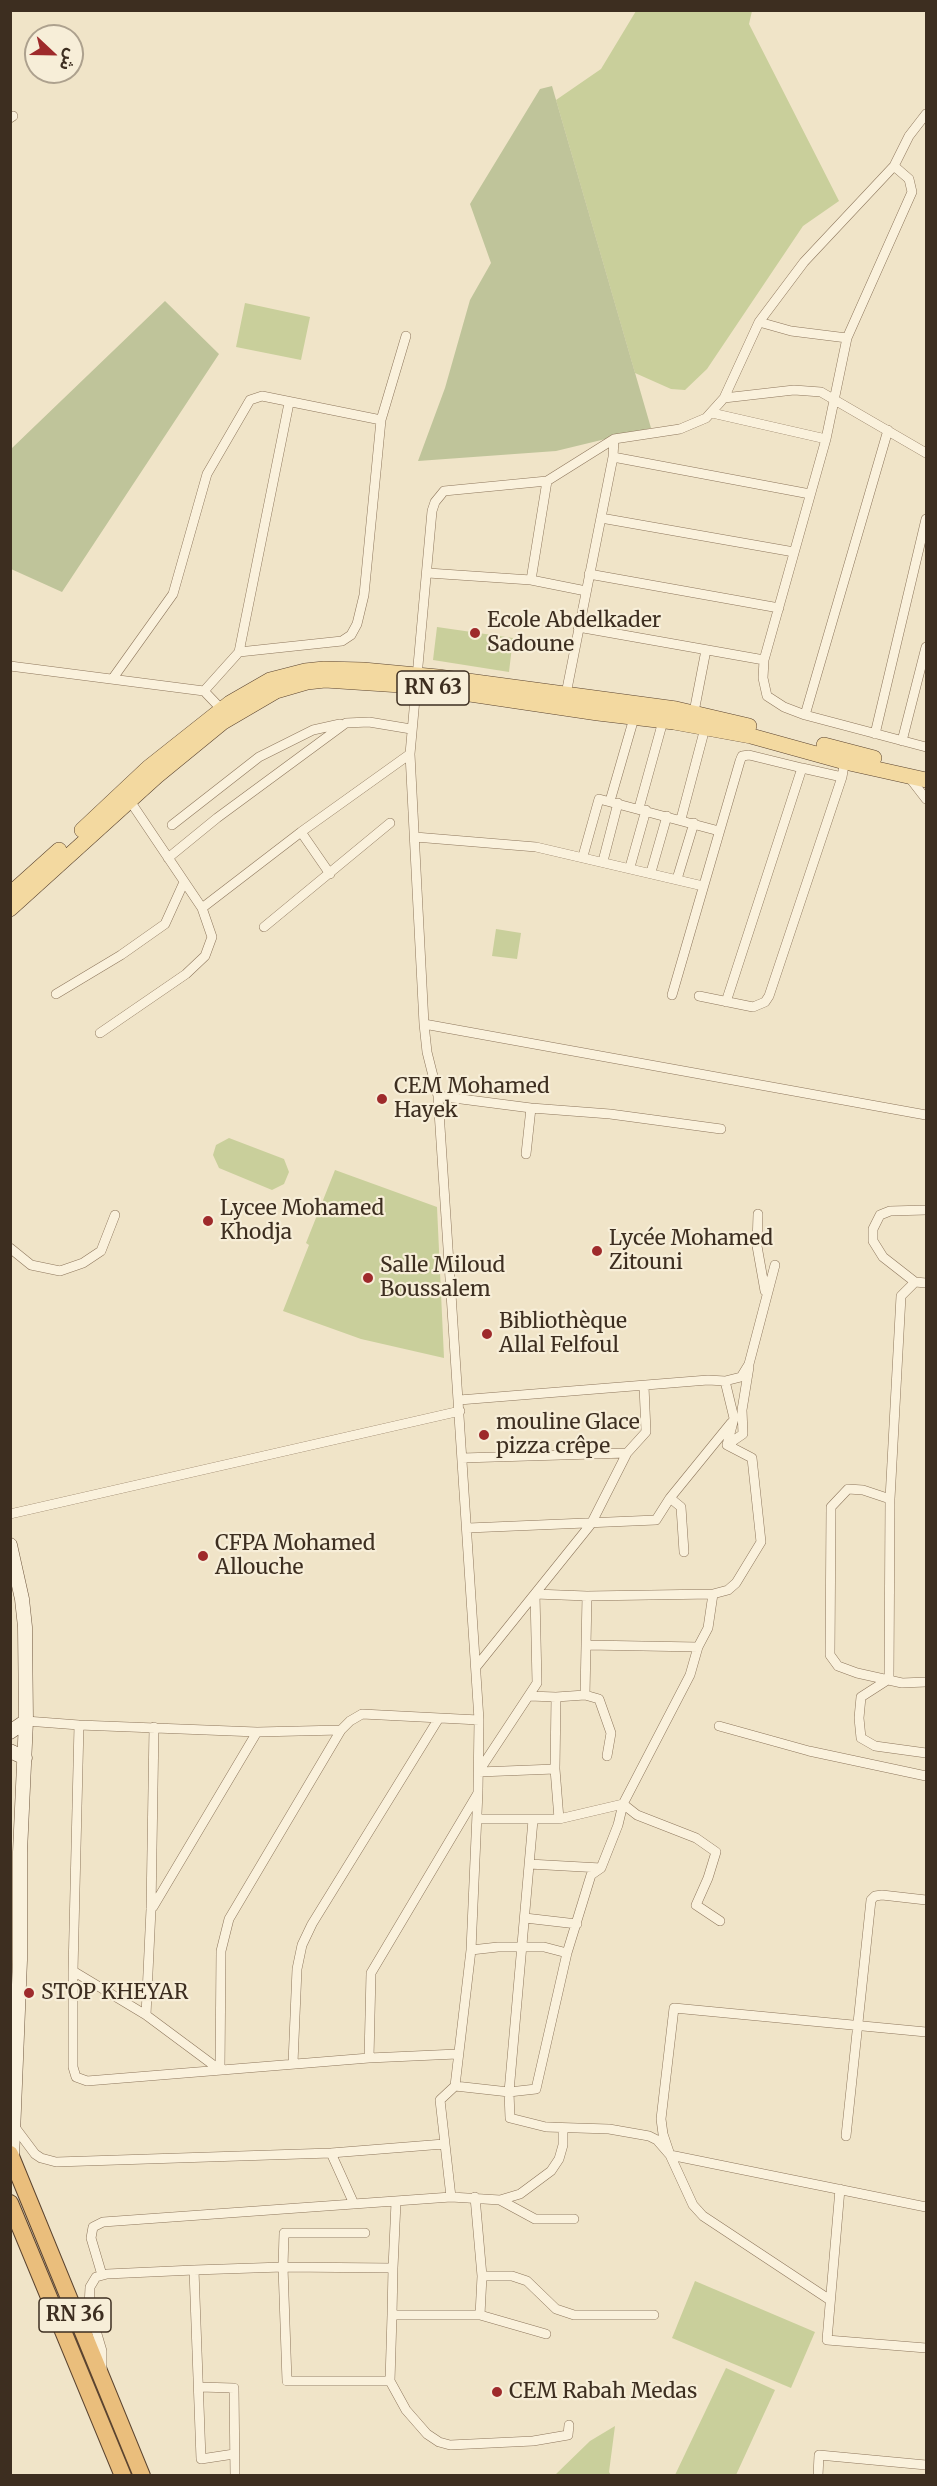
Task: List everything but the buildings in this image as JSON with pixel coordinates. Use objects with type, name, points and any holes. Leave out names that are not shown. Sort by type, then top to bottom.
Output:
[{"type":"highway","name":"RN 36","points":[[11,2156],[142,2475]]},
{"type":"highway","points":[[10,2203],[59,2316],[123,2475]]},
{"type":"main road","points":[[10,894],[148,768],[270,680],[305,671],[363,670],[416,680],[566,694],[694,712]]},
{"type":"main road","name":"RN 63","points":[[416,680],[705,728],[927,770]]},
{"type":"main road","name":"RN 63","points":[[694,712],[846,756],[909,777],[927,780]]},
{"type":"main road","points":[[10,909],[225,714]]},
{"type":"main road","points":[[11,1548],[22,1599],[25,1628],[26,1721],[25,1774],[15,1850],[14,2126],[11,2156]]},
{"type":"main road","points":[[10,1732],[26,1721]]},
{"type":"main road","points":[[10,1751],[25,1758]]},
{"type":"main road","points":[[10,1786],[25,1774]]},
{"type":"street","points":[[451,2197],[440,2100],[454,2086],[471,1950],[479,1772],[479,1720],[438,1096],[427,1052],[424,1024],[410,754],[432,510],[439,495],[451,490],[547,481],[614,439],[680,429],[698,423],[712,412],[724,398],[759,322],[804,262],[894,166],[909,136],[927,114]]},
{"type":"street","points":[[894,166],[909,179],[912,192],[910,201],[847,338],[826,439],[764,660],[764,688],[767,696],[784,707],[805,715],[927,747]]},
{"type":"street","points":[[759,322],[791,331],[847,338]]},
{"type":"street","points":[[239,652],[342,641],[351,635],[357,624],[364,596],[381,420],[406,336]]},
{"type":"street","points":[[724,398],[811,390],[821,392],[927,453]]},
{"type":"street","points":[[113,678],[173,594],[207,474],[248,404],[258,396],[381,420]]},
{"type":"street","points":[[204,691],[239,652],[289,403]]},
{"type":"street","points":[[712,412],[826,439]]},
{"type":"street","points":[[805,715],[888,430]]},
{"type":"street","points":[[566,694],[613,457],[614,439]]},
{"type":"street","points":[[613,457],[810,494]]},
{"type":"street","points":[[531,580],[547,481]]},
{"type":"street","points":[[601,518],[794,552]]},
{"type":"street","points":[[875,734],[927,519]]},
{"type":"street","points":[[428,573],[531,580],[586,591]]},
{"type":"street","points":[[590,574],[779,608]]},
{"type":"street","points":[[578,627],[764,660]]},
{"type":"street","points":[[902,741],[927,647]]},
{"type":"street","points":[[694,712],[706,650]]},
{"type":"street","points":[[10,666],[204,691],[225,714]]},
{"type":"street","points":[[603,861],[634,718]]},
{"type":"street","points":[[630,867],[663,721]]},
{"type":"street","points":[[172,825],[259,757],[313,730],[346,723],[369,722],[411,729]]},
{"type":"street","points":[[168,858],[217,818],[346,723]]},
{"type":"street","points":[[681,819],[705,728]]},
{"type":"street","points":[[202,908],[301,832],[410,754]]},
{"type":"street","points":[[672,995],[742,756],[749,755],[842,777]]},
{"type":"street","points":[[699,996],[753,1007],[765,1002],[769,996],[842,777],[846,756]]},
{"type":"street","points":[[726,1002],[802,768]]},
{"type":"street","points":[[909,777],[927,799]]},
{"type":"street","points":[[583,856],[597,802],[602,799],[719,831]]},
{"type":"street","points":[[100,1034],[186,974],[205,956],[212,937],[202,908],[130,801]]},
{"type":"street","points":[[651,872],[667,816]]},
{"type":"street","points":[[264,927],[390,823]]},
{"type":"street","points":[[677,879],[694,823]]},
{"type":"street","points":[[301,832],[330,874]]},
{"type":"street","points":[[415,837],[536,847],[583,856],[703,886]]},
{"type":"street","points":[[56,994],[121,955],[165,924],[184,882]]},
{"type":"street","points":[[424,1024],[927,1115]]},
{"type":"street","points":[[438,1096],[531,1108],[610,1114],[721,1129]]},
{"type":"street","points":[[526,1154],[531,1108]]},
{"type":"street","points":[[927,1210],[890,1211],[880,1215],[873,1229],[873,1241],[883,1257],[915,1282],[927,1283]]},
{"type":"street","points":[[758,1214],[757,1246],[766,1296]]},
{"type":"street","points":[[10,1248],[31,1265],[60,1271],[83,1263],[101,1251],[115,1215]]},
{"type":"street","points":[[727,1445],[743,1434],[742,1410],[749,1364],[775,1264]]},
{"type":"street","points":[[889,1679],[890,1499],[901,1296],[915,1282]]},
{"type":"street","points":[[459,1400],[708,1380],[725,1382],[741,1377],[749,1364]]},
{"type":"street","points":[[725,1382],[734,1418],[727,1445]]},
{"type":"street","points":[[476,1667],[592,1522],[627,1453],[645,1432],[644,1386]]},
{"type":"street","points":[[10,1514],[460,1411]]},
{"type":"street","points":[[468,1528],[656,1520],[670,1498],[734,1418]]},
{"type":"street","points":[[535,1594],[587,1596],[713,1594],[728,1590],[736,1583],[760,1542],[752,1458],[727,1445]]},
{"type":"street","points":[[462,1458],[627,1453]]},
{"type":"street","points":[[890,1499],[863,1490],[848,1489],[831,1507],[830,1655],[838,1666],[857,1673],[902,1683],[927,1682]]},
{"type":"street","points":[[670,1498],[681,1507],[684,1552]]},
{"type":"street","points":[[479,1772],[537,1683],[535,1594]]},
{"type":"street","points":[[454,2086],[509,2092],[536,2089],[567,1953],[591,1875],[601,1868],[618,1825],[623,1804],[690,1675],[698,1647],[708,1628],[713,1594]]},
{"type":"street","points":[[585,1695],[587,1596]]},
{"type":"street","points":[[586,1645],[698,1647]]},
{"type":"street","points":[[889,1679],[861,1696],[859,1718],[861,1738],[875,1746],[927,1753]]},
{"type":"street","points":[[529,1696],[585,1695],[599,1699],[610,1733],[607,1756]]},
{"type":"street","points":[[556,1697],[555,1769],[559,1819]]},
{"type":"street","points":[[220,2070],[221,1951],[230,1919],[341,1730],[362,1714],[479,1720]]},
{"type":"street","points":[[293,2063],[297,1969],[302,1945],[312,1924],[439,1718]]},
{"type":"street","points":[[26,1721],[257,1732],[341,1730]]},
{"type":"street","points":[[79,1725],[73,1971],[73,2067],[76,2077],[87,2080],[293,2063],[457,2054]]},
{"type":"street","points":[[719,1726],[809,1751],[927,1776]]},
{"type":"street","points":[[146,2015],[151,1909],[154,1728]]},
{"type":"street","points":[[151,1909],[257,1732]]},
{"type":"street","points":[[479,1772],[555,1769]]},
{"type":"street","points":[[369,2058],[370,1973],[478,1791]]},
{"type":"street","points":[[477,1820],[559,1819],[623,1804]]},
{"type":"street","points":[[623,1804],[637,1815],[696,1838],[716,1852],[696,1905],[720,1921]]},
{"type":"street","points":[[533,1820],[509,2092],[510,2118],[528,2124],[563,2128],[609,2129],[649,2136],[657,2140],[670,2155],[927,2207]]},
{"type":"street","points":[[529,1864],[601,1868]]},
{"type":"street","points":[[846,2136],[871,1900],[875,1896],[882,1895],[927,1900]]},
{"type":"street","points":[[525,1918],[577,1924]]},
{"type":"street","points":[[471,1950],[544,1947],[567,1953]]},
{"type":"street","points":[[73,1971],[146,2015],[220,2070]]},
{"type":"street","points":[[830,2300],[698,2211],[686,2192],[670,2155],[661,2119],[674,2008],[927,2032]]},
{"type":"street","points":[[14,2126],[35,2154],[56,2162],[331,2153],[444,2144]]},
{"type":"street","points":[[500,2200],[520,2194],[551,2171],[559,2159],[563,2145],[563,2128]]},
{"type":"street","points":[[331,2153],[354,2204]]},
{"type":"street","points":[[840,2189],[827,2340],[927,2348]]},
{"type":"street","points":[[102,2275],[91,2238],[93,2227],[98,2223],[451,2197],[500,2200],[535,2219],[574,2219]]},
{"type":"street","points":[[475,2197],[482,2276],[480,2314]]},
{"type":"street","points":[[396,2202],[390,2380],[406,2410],[427,2434],[439,2442],[450,2445],[533,2441],[568,2435],[569,2425]]},
{"type":"street","points":[[365,2233],[284,2233],[287,2381],[390,2380]]},
{"type":"street","points":[[101,2378],[103,2356],[89,2307],[88,2295],[93,2282],[102,2275],[283,2267],[393,2268]]},
{"type":"street","points":[[194,2270],[201,2459],[234,2454]]},
{"type":"street","points":[[482,2276],[512,2276],[527,2281],[556,2309],[574,2315],[654,2315]]},
{"type":"street","points":[[393,2315],[480,2314],[546,2334]]},
{"type":"street","points":[[199,2386],[234,2388],[235,2475]]},
{"type":"street","points":[[818,2475],[819,2455],[927,2465]]},
{"type":"green space","points":[[636,11],[752,11],[749,24],[839,201],[803,226],[707,369],[685,390],[671,389],[635,373],[556,100],[601,69]]},
{"type":"green space","points":[[552,86],[651,428],[556,451],[418,461],[445,388],[470,300],[491,263],[470,204],[540,89]]},
{"type":"green space","points":[[165,301],[219,354],[62,592],[11,569],[11,449]]},
{"type":"green space","points":[[245,303],[310,317],[301,360],[236,347]]},
{"type":"green space","points":[[437,627],[513,638],[509,672],[433,660]]},
{"type":"green space","points":[[496,929],[521,933],[517,959],[492,956]]},
{"type":"green space","points":[[229,1138],[284,1159],[289,1172],[284,1184],[272,1190],[219,1168],[213,1155],[216,1145]]},
{"type":"green space","name":"Salle Miloud Boussalem","points":[[335,1170],[437,1207],[444,1358],[361,1339],[283,1311],[309,1245],[306,1243]]},
{"type":"green space","points":[[695,2281],[815,2332],[791,2388],[672,2338]]},
{"type":"green space","points":[[726,2368],[775,2390],[736,2475],[675,2475]]},
{"type":"green space","points":[[615,2426],[609,2472],[611,2475],[555,2475],[590,2441]]},
{"type":"place","name":"Ecole Abdelkader Sadoune","points":[[475,633]]},
{"type":"place","name":"CEM Mohamed Hayek","points":[[382,1099]]},
{"type":"place","name":"Lycee Mohamed Khodja","points":[[208,1221]]},
{"type":"place","name":"Lycée Mohamed Zitouni","points":[[597,1251]]},
{"type":"place","name":"Salle Miloud Boussalem","points":[[368,1278]]},
{"type":"place","name":"Bibliothèque Allal Felfoul","points":[[487,1334]]},
{"type":"place","name":"mouline Glace pizza crêpe","points":[[484,1435]]},
{"type":"place","name":"CFPA Mohamed Allouche","points":[[203,1556]]},
{"type":"place","name":"STOP KHEYAR","points":[[29,1993]]},
{"type":"place","name":"CEM Rabah Medas","points":[[497,2392]]}]
